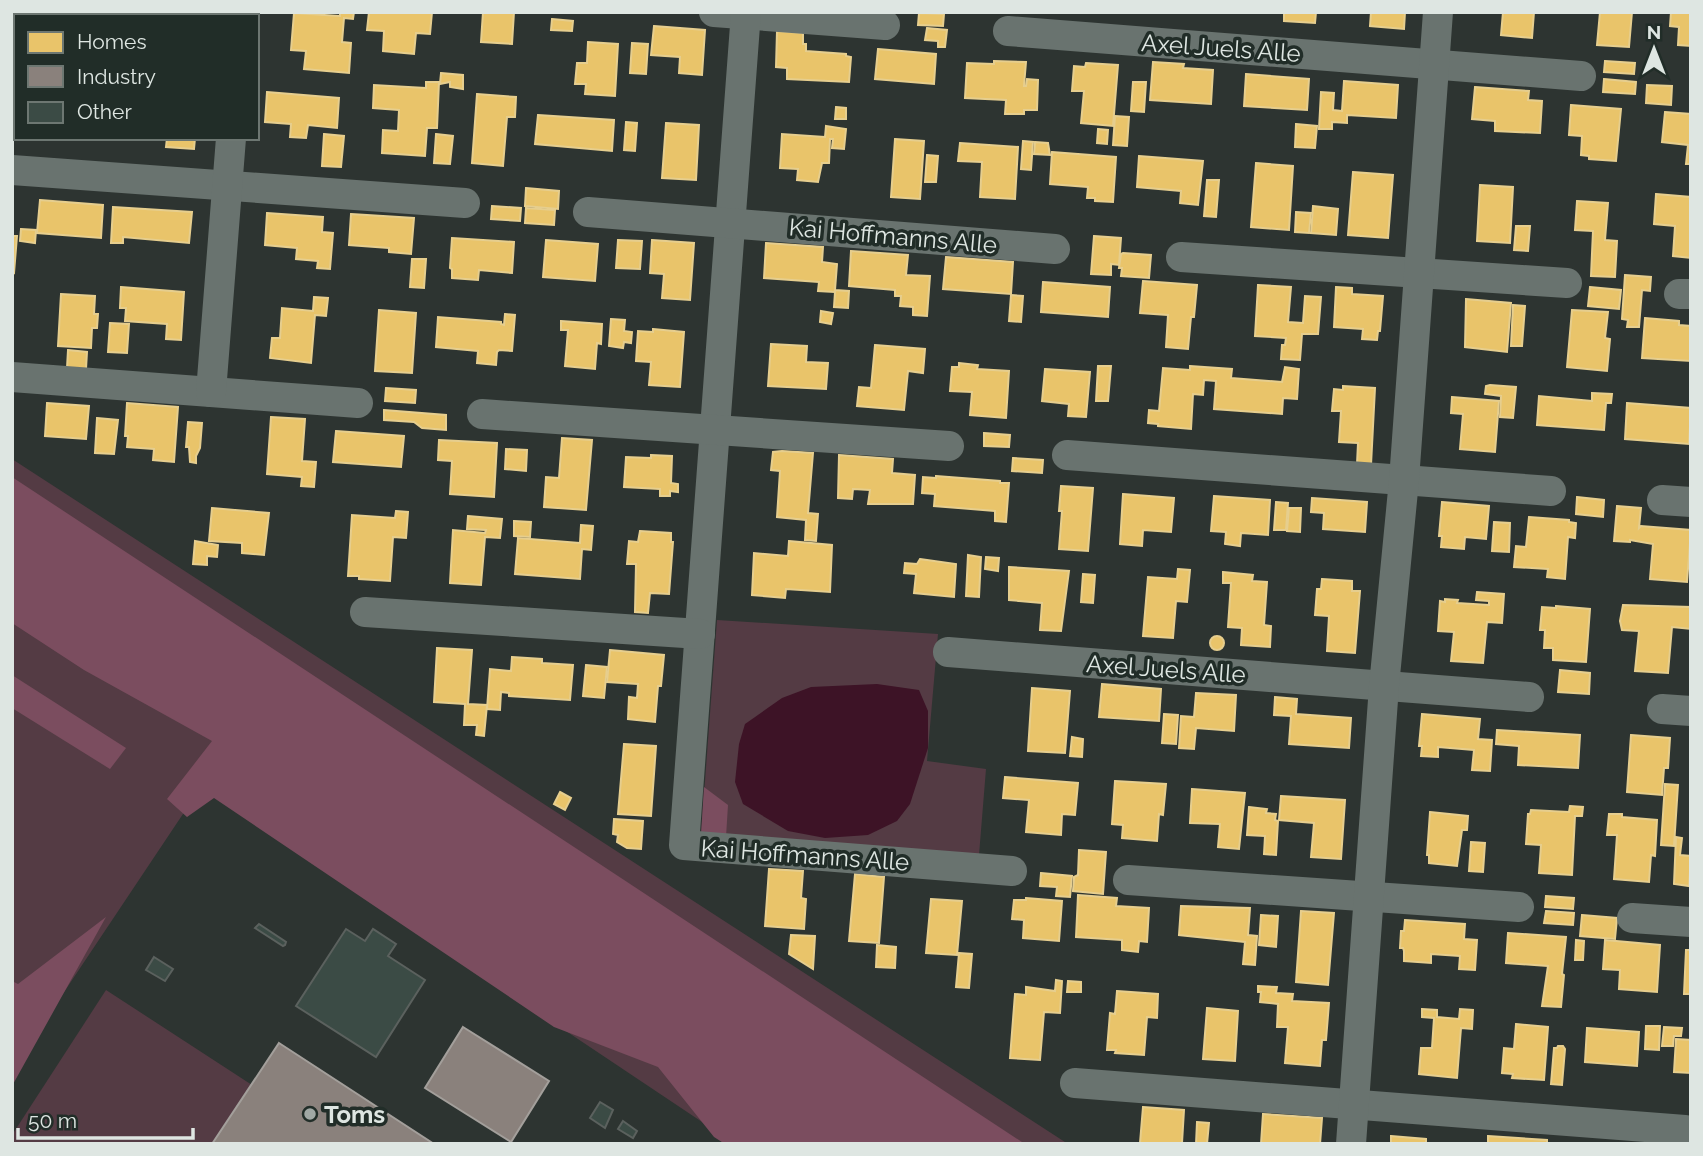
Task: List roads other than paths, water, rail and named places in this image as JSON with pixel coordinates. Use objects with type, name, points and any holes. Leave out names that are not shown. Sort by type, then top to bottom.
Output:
[{"type":"street","points":[[714,12],[885,25]]},
{"type":"street","points":[[1351,1144],[1384,686],[1404,480],[1437,12]]},
{"type":"street","name":"Kai Hoffmanns Alle","points":[[746,13],[684,845],[1012,871]]},
{"type":"street","name":"Axel Juels Alle","points":[[1008,31],[1581,76]]},
{"type":"street","points":[[211,392],[231,140]]},
{"type":"street","points":[[12,170],[465,203]]},
{"type":"street","name":"Kai Hoffmanns Alle","points":[[588,212],[1055,249]]},
{"type":"street","points":[[1181,257],[1567,283]]},
{"type":"street","points":[[12,377],[358,403]]},
{"type":"street","points":[[482,414],[949,446]]},
{"type":"street","points":[[1067,455],[1551,491]]},
{"type":"street","points":[[365,612],[700,634]]},
{"type":"street","name":"Axel Juels Alle","points":[[948,652],[1529,697]]},
{"type":"street","points":[[1128,880],[1519,907]]},
{"type":"street","points":[[1632,918],[1691,922]]},
{"type":"street","points":[[1075,1083],[1685,1130]]},
{"type":"place","name":"Toms","points":[[310,1114]]}]
